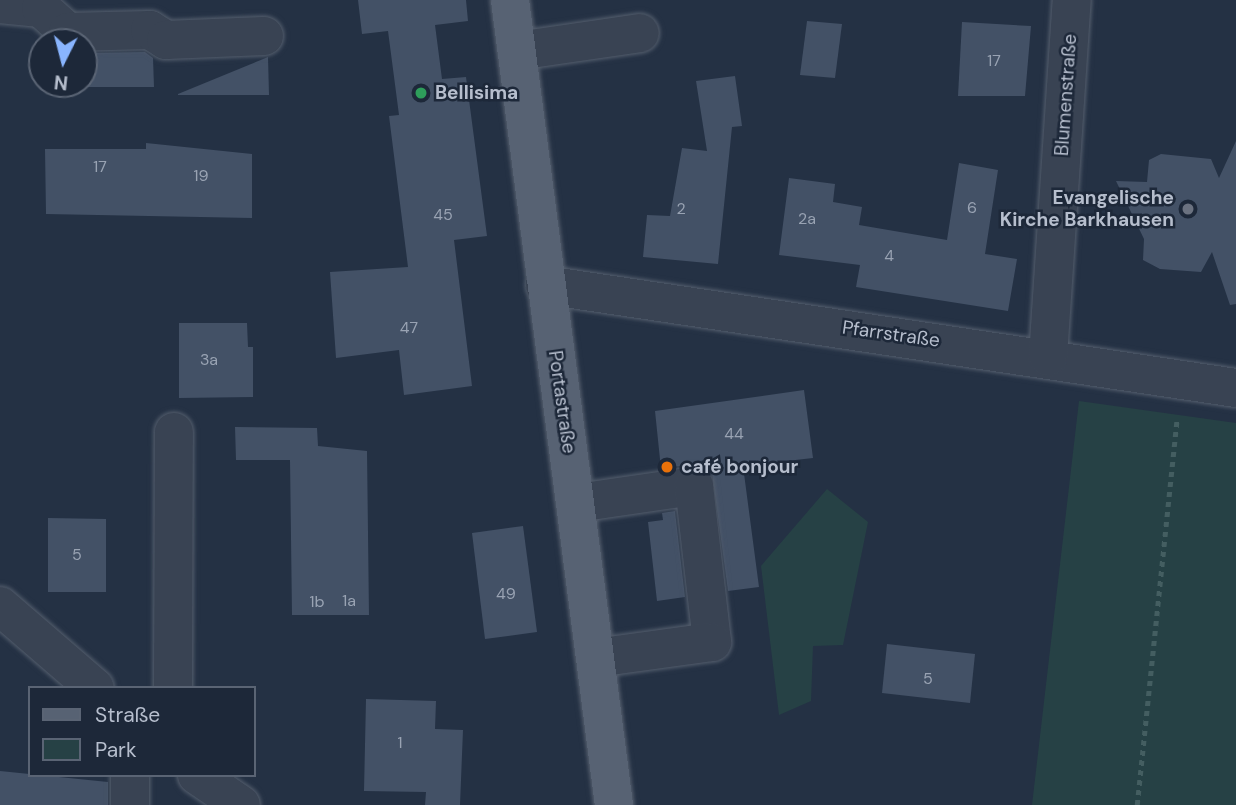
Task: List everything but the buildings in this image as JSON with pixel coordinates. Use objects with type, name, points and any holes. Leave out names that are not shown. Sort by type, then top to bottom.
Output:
[{"type":"main road","name":"Portastraße","points":[[510,0],[614,805]]},
{"type":"street","name":"Blumenstraße","points":[[1048,357],[1072,0]]},
{"type":"street","points":[[0,4],[41,8],[68,32],[150,30],[166,40],[264,36]]},
{"type":"street","points":[[517,51],[640,33]]},
{"type":"street","name":"Pfarrstraße","points":[[545,285],[1048,357],[1236,388]]},
{"type":"street","points":[[173,686],[174,432]]},
{"type":"street","points":[[577,503],[695,486],[712,642],[595,658]]},
{"type":"street","points":[[0,606],[93,686]]},
{"type":"street","points":[[130,777],[130,805]]},
{"type":"street","points":[[200,777],[241,805]]},
{"type":"path","points":[[1137,805],[1180,379]]},
{"type":"green space","points":[[1079,401],[1236,423],[1236,805],[1032,805]]},
{"type":"green space","points":[[827,489],[868,522],[843,645],[813,646],[811,701],[779,715],[761,566]]},
{"type":"place","name":"Bellisima","points":[[421,93]]},
{"type":"place","name":"Evangelische Kirche Barkhausen","points":[[1188,209]]},
{"type":"place","name":"café bonjour","points":[[667,467]]}]
